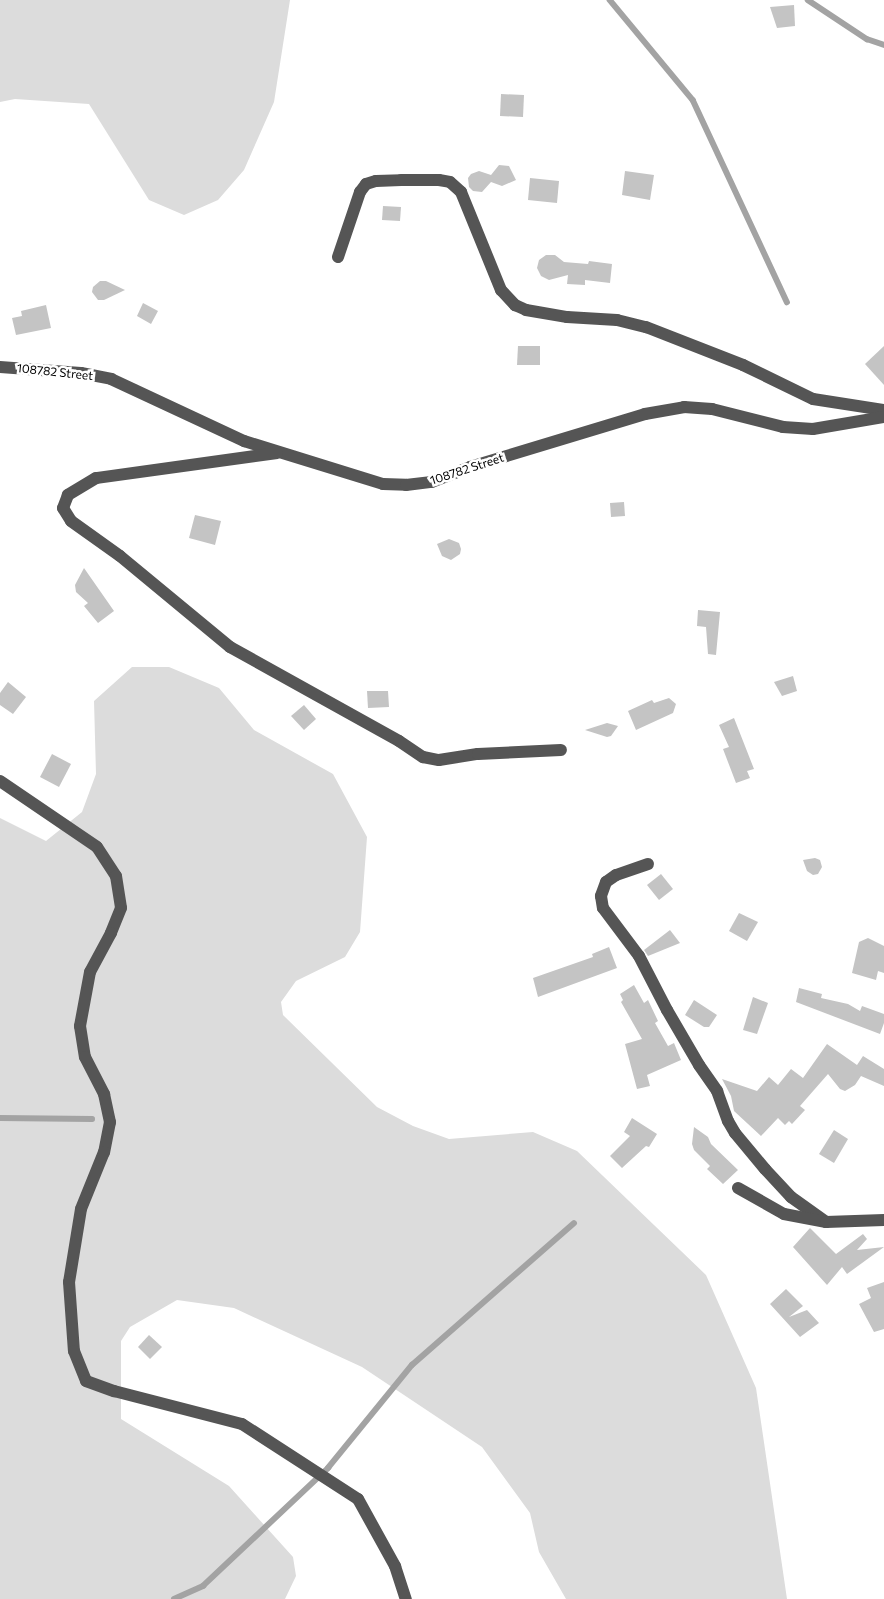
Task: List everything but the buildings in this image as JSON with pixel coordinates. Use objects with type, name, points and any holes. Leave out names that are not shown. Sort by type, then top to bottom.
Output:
[{"type":"street","points":[[338,257],[360,192],[366,184],[376,181],[401,180],[439,180],[450,182],[461,192],[501,290],[515,305],[526,310],[567,317],[617,320],[646,327],[743,365],[813,399],[884,410]]},
{"type":"street","name":"108782 Street","points":[[0,367],[81,373],[111,379],[244,441],[383,484],[416,486],[645,414],[684,407],[712,409],[782,427],[813,429],[884,417]]},
{"type":"street","points":[[279,452],[126,472],[96,478],[76,488],[65,500],[63,508],[71,521],[120,556],[230,647],[399,741],[423,758],[439,760],[478,754],[561,750]]},
{"type":"street","points":[[0,781],[98,847],[116,876],[121,908],[112,933],[90,972],[80,1026],[85,1057],[104,1094],[110,1122],[104,1152],[81,1209],[70,1282],[74,1351],[86,1381],[114,1391],[242,1424],[358,1499],[395,1566],[406,1599]]},
{"type":"street","points":[[648,864],[616,874],[606,882],[601,896],[604,908],[639,956],[676,1025],[717,1091],[728,1121],[735,1133],[764,1170],[791,1196],[826,1222]]},
{"type":"street","points":[[738,1188],[784,1214],[826,1222],[884,1220]]},
{"type":"shaded area","points":[[0,0],[290,0],[274,102],[244,170],[218,200],[184,215],[149,200],[89,104],[15,99],[0,102]]},
{"type":"shaded area","points":[[132,667],[169,667],[219,688],[254,730],[333,774],[367,837],[360,932],[345,957],[296,981],[281,1002],[283,1015],[377,1107],[413,1126],[449,1139],[533,1132],[577,1151],[706,1275],[756,1388],[787,1599],[566,1599],[539,1552],[530,1513],[482,1447],[362,1367],[234,1308],[177,1300],[130,1327],[121,1341],[121,1419],[229,1486],[293,1557],[296,1576],[285,1599],[0,1599],[0,818],[46,841],[82,812],[96,774],[94,701]]},
{"type":"waterway","points":[[610,0],[693,100],[787,302]]},
{"type":"waterway","points":[[808,0],[867,39],[884,45]]},
{"type":"waterway","points":[[0,1118],[92,1119]]},
{"type":"waterway","points":[[174,1599],[203,1586],[328,1468],[412,1365],[574,1223]]}]
